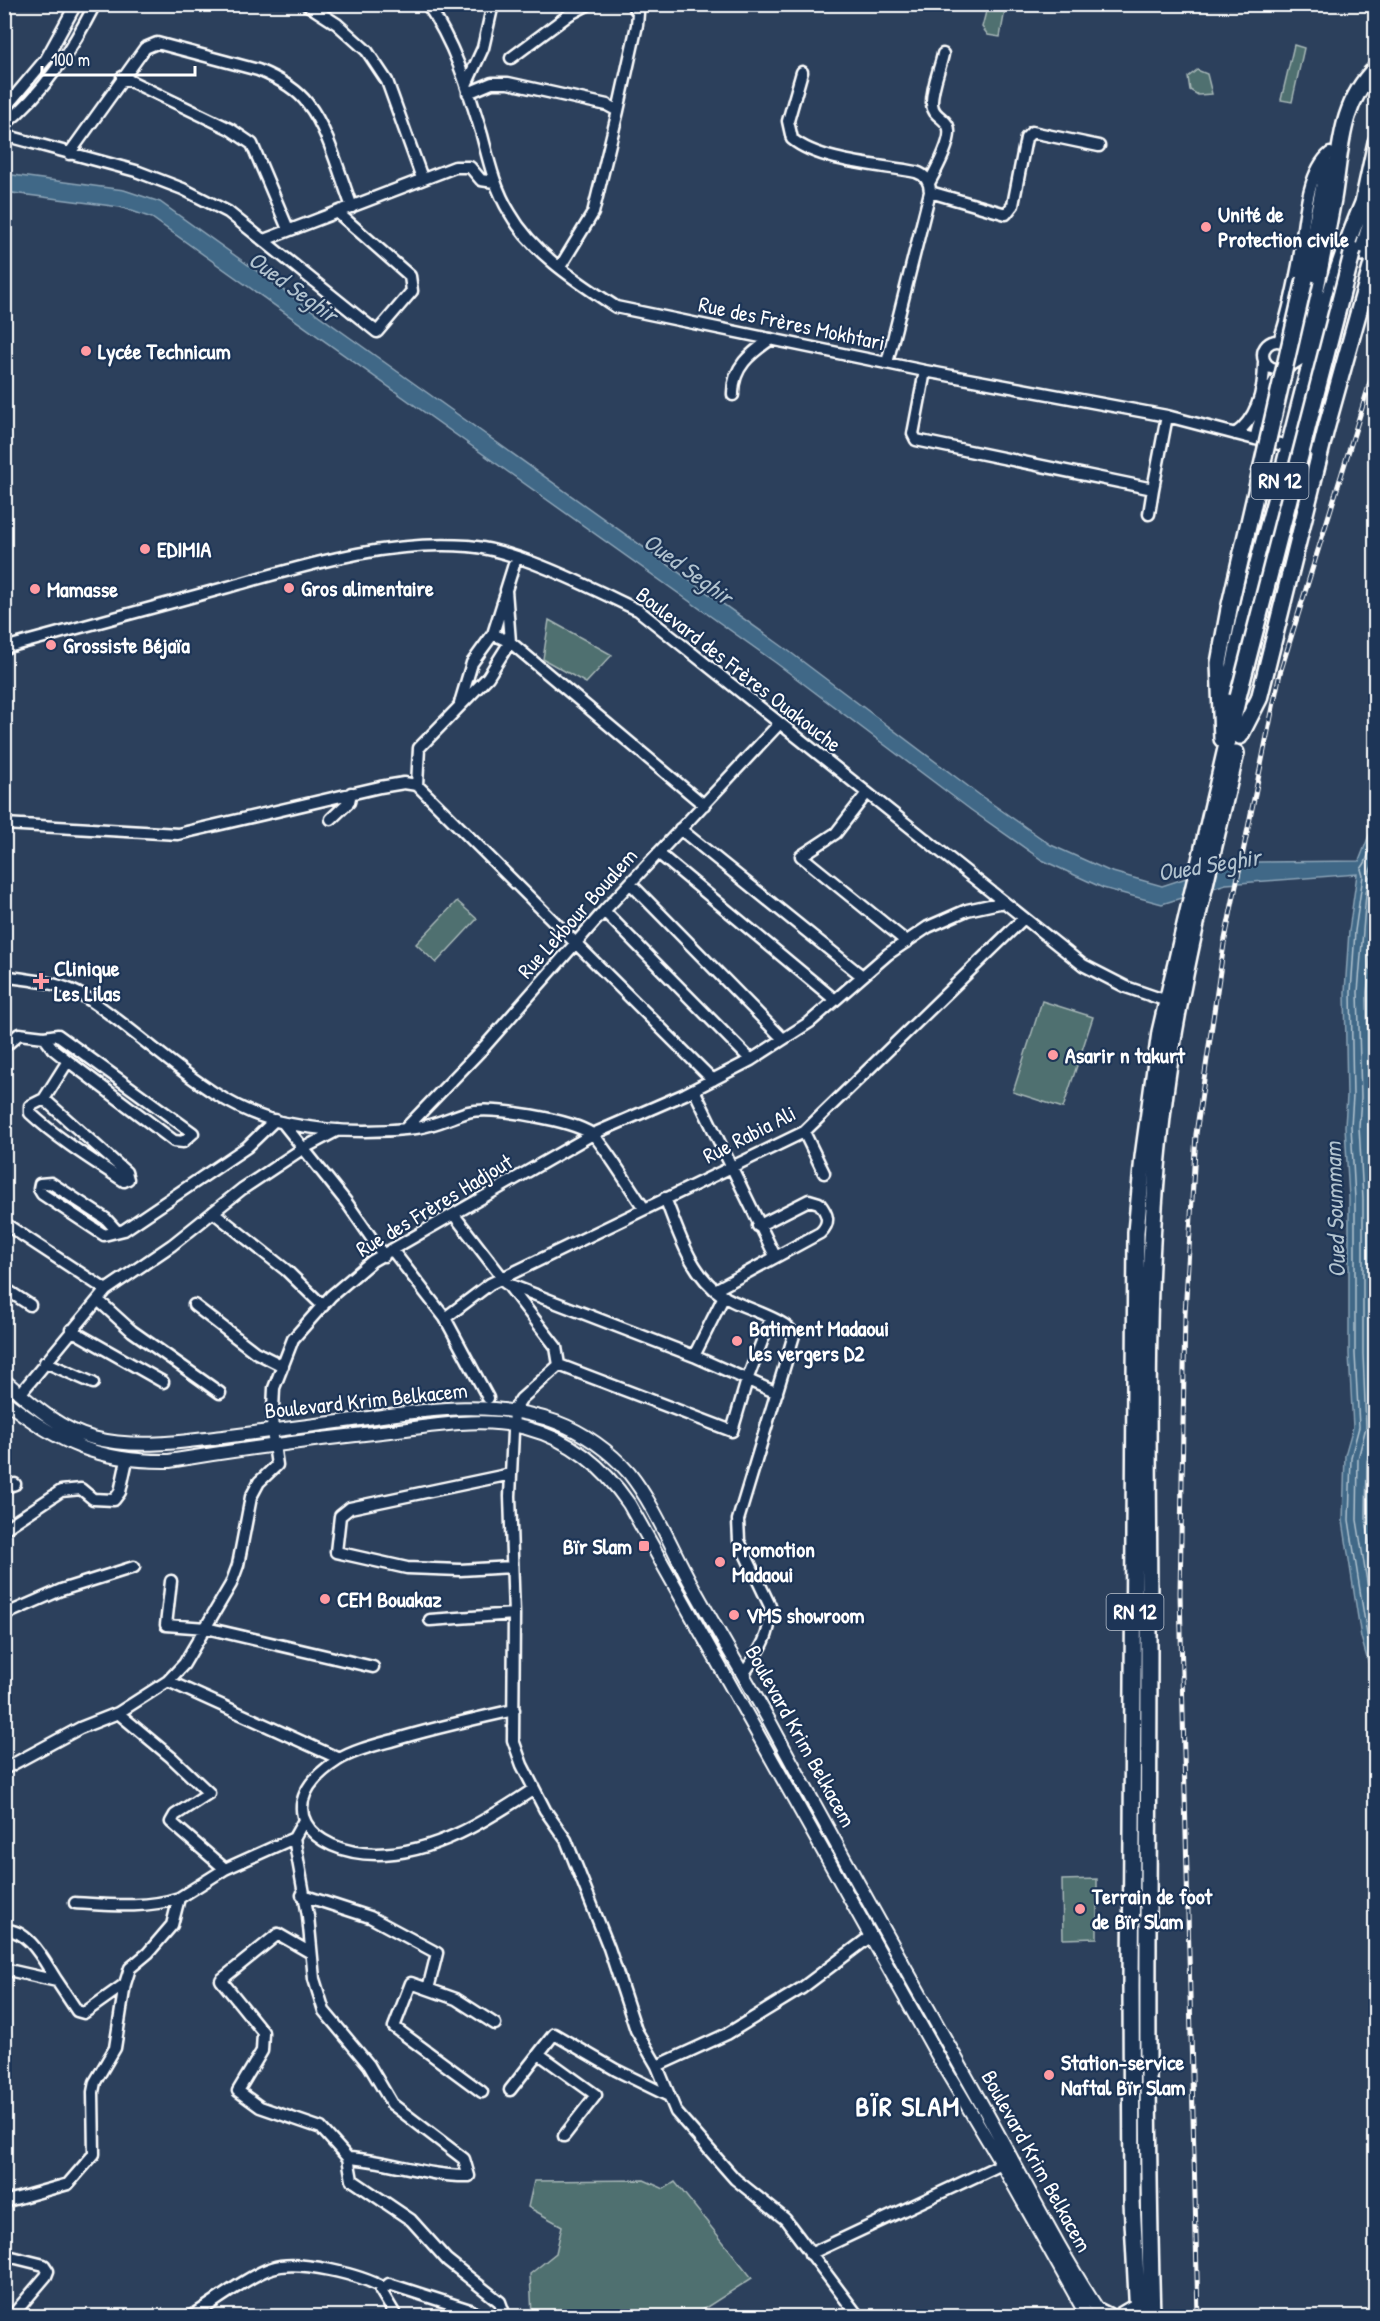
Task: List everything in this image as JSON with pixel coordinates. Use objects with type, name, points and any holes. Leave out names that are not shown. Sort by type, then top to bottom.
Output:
[{"type":"highway","points":[[1222,766],[1219,673],[1229,609],[1299,307],[1330,153],[1344,102],[1362,72],[1376,59]]},
{"type":"highway","points":[[1285,366],[1298,358],[1305,343],[1333,198],[1341,135],[1354,96],[1376,68]]},
{"type":"highway","name":"RN 12","points":[[1222,766],[1243,698],[1358,251],[1369,204],[1376,142]]},
{"type":"highway","name":"RN 12","points":[[1205,862],[1222,766],[1230,694],[1241,634],[1289,445],[1342,253],[1369,204]]},
{"type":"highway","name":"RN 12","points":[[1240,736],[1259,699],[1320,452],[1372,264],[1376,225]]},
{"type":"highway","points":[[1320,452],[1341,404],[1376,285]]},
{"type":"highway","name":"RN 12","points":[[1137,2311],[1132,2202],[1131,1985],[1136,1232],[1149,1103],[1205,862],[1240,736],[1243,698]]},
{"type":"highway","name":"RN 12","points":[[1152,2316],[1147,2106],[1151,1302],[1158,1158],[1174,1003]]},
{"type":"highway","points":[[1120,2316],[1137,2311]]},
{"type":"main road","name":"Boulevard Krim Belkacem","points":[[4,1380],[66,1427],[90,1437],[120,1443],[183,1442],[452,1408],[514,1410],[555,1422],[582,1434],[606,1451],[628,1472],[646,1498],[694,1590],[744,1673],[1099,2315]]},
{"type":"main road","name":"Boulevard Krim Belkacem","points":[[4,1400],[56,1437],[110,1458],[169,1461],[275,1445],[446,1424],[477,1423],[525,1428],[572,1446],[613,1480],[662,1562],[944,2067],[1099,2315]]},
{"type":"street","points":[[4,109],[46,59],[76,4]]},
{"type":"street","points":[[4,125],[36,95],[59,66],[94,4]]},
{"type":"street","points":[[306,4],[337,24],[366,51],[387,81],[422,178]]},
{"type":"street","name":"Rue des Frères Mokhtari","points":[[427,4],[455,50],[494,182],[510,215],[534,244],[616,307],[887,363],[1167,416],[1255,439],[1320,452]]},
{"type":"street","points":[[493,4],[483,48],[467,89],[492,83],[508,83],[601,104],[618,111]]},
{"type":"street","points":[[511,58],[570,14],[589,4]]},
{"type":"street","points":[[561,267],[593,213],[637,25],[638,13],[632,4]]},
{"type":"street","points":[[69,154],[123,77],[145,48],[153,43],[231,61],[272,76],[310,105],[351,207]]},
{"type":"street","points":[[887,363],[929,188],[943,155],[949,132],[949,127],[933,111],[932,103],[943,54]]},
{"type":"street","points":[[472,72],[492,83]]},
{"type":"street","points":[[802,72],[788,122],[792,139],[807,148],[829,155],[920,173],[929,188],[1006,214],[1013,205],[1026,138],[1032,132],[1099,146]]},
{"type":"street","points":[[123,77],[230,129],[252,144],[288,229]]},
{"type":"street","points":[[4,135],[136,171],[183,189],[228,213],[377,332],[412,291],[410,276],[337,212]]},
{"type":"street","points":[[1279,341],[1288,313],[1309,196],[1321,160],[1330,153]]},
{"type":"street","points":[[264,240],[422,178],[466,166],[470,167],[481,180],[494,182]]},
{"type":"street","points":[[733,395],[740,364],[771,339]]},
{"type":"street","points":[[1235,434],[1248,425],[1253,415],[1261,391],[1263,353],[1266,345],[1279,341],[1291,352],[1267,394],[1255,439]]},
{"type":"street","points":[[1264,362],[1271,368],[1285,366]]},
{"type":"street","points":[[925,370],[913,434],[916,440],[1153,489]]},
{"type":"street","points":[[1149,514],[1167,416]]},
{"type":"street","name":"Boulevard des Frères Ouakouche","points":[[4,648],[350,553],[412,546],[470,546],[516,558],[576,581],[638,610],[1083,965],[1126,987],[1174,1003]]},
{"type":"street","points":[[417,785],[419,748],[488,677],[498,639],[506,590],[516,558]]},
{"type":"street","points":[[459,706],[472,663],[498,639],[506,590]]},
{"type":"street","points":[[498,639],[704,805]]},
{"type":"street","name":"Rue Lekbour Boualem","points":[[405,1129],[485,1046],[604,911],[779,724]]},
{"type":"street","points":[[6,822],[178,834],[351,793],[404,783],[417,785],[713,1080]]},
{"type":"street","points":[[331,819],[349,802],[351,793]]},
{"type":"street","points":[[867,793],[836,833],[801,856],[907,942]]},
{"type":"street","points":[[680,829],[862,976]]},
{"type":"street","points":[[658,853],[835,1000]]},
{"type":"street","points":[[630,883],[783,1039]]},
{"type":"street","name":"Rue des Frères Hadjout","points":[[4,1769],[81,1728],[118,1713],[168,1681],[184,1664],[231,1584],[238,1566],[251,1497],[259,1482],[277,1465],[272,1431],[274,1388],[293,1339],[323,1305],[372,1261],[593,1134],[694,1090],[751,1060],[810,1022],[862,976],[928,927],[967,910],[1004,902]]},
{"type":"street","points":[[604,911],[751,1060]]},
{"type":"street","name":"Rue Rabia Ali","points":[[445,1318],[502,1280],[644,1208],[804,1132],[1024,918]]},
{"type":"street","points":[[4,976],[47,982],[71,990],[95,1003],[183,1071],[246,1111],[279,1122],[338,1130],[405,1129],[419,1128],[471,1112],[501,1111],[544,1118],[593,1134],[644,1208]]},
{"type":"street","points":[[4,1047],[19,1034],[44,1037],[58,1035],[193,1133],[183,1142],[174,1141],[68,1061],[52,1048],[44,1037]]},
{"type":"street","points":[[44,1099],[126,1172],[128,1179],[124,1181],[110,1172],[48,1129],[30,1113],[30,1106],[44,1099],[68,1061]]},
{"type":"street","points":[[694,1090],[758,1226],[775,1256]]},
{"type":"street","points":[[279,1122],[445,1318],[488,1398]]},
{"type":"street","points":[[116,1230],[106,1219],[51,1183],[40,1184],[39,1189],[42,1194],[104,1235],[116,1230],[124,1230],[247,1147],[279,1122]]},
{"type":"street","points":[[20,1394],[106,1290],[172,1245],[213,1212],[302,1149],[338,1130]]},
{"type":"street","points":[[804,1132],[824,1173]]},
{"type":"street","points":[[665,1198],[693,1264],[719,1293],[789,1327],[794,1335],[738,1520],[739,1541],[770,1606],[771,1617],[762,1649],[744,1673]]},
{"type":"street","points":[[694,1356],[719,1293],[775,1256],[820,1233],[827,1223],[825,1211],[819,1203],[809,1200],[758,1226]]},
{"type":"street","points":[[213,1212],[286,1270],[323,1305]]},
{"type":"street","points":[[454,1215],[556,1347],[559,1365]]},
{"type":"street","points":[[4,1223],[106,1290]]},
{"type":"street","points":[[502,1280],[694,1356],[777,1393]]},
{"type":"street","points":[[4,1288],[30,1305]]},
{"type":"street","points":[[98,1300],[132,1331],[220,1393]]},
{"type":"street","points":[[194,1305],[255,1352],[283,1366]]},
{"type":"street","points":[[559,1365],[732,1431],[747,1380],[771,1318]]},
{"type":"street","points":[[71,1330],[163,1382]]},
{"type":"street","points":[[45,1362],[93,1383]]},
{"type":"street","points":[[559,1365],[521,1399],[514,1410],[511,1474],[513,1740],[534,1790],[566,1840],[609,1948],[636,2030],[657,2066],[676,2112],[728,2171],[785,2219],[858,2316]]},
{"type":"street","points":[[4,1529],[61,1491],[81,1489],[93,1499],[114,1500],[120,1492],[127,1460]]},
{"type":"street","points":[[511,1474],[350,1508],[340,1516],[336,1552],[407,1568],[460,1570],[512,1568]]},
{"type":"street","points":[[4,1615],[61,1590],[134,1567]]},
{"type":"street","points":[[171,1581],[166,1625],[206,1628],[373,1667]]},
{"type":"street","points":[[430,1620],[513,1614]]},
{"type":"street","points":[[168,1681],[340,1759]]},
{"type":"street","points":[[513,1710],[415,1733],[340,1759],[316,1777],[306,1791],[302,1809],[303,1822],[311,1833],[338,1848],[376,1854],[423,1846],[477,1827],[534,1790]]},
{"type":"street","points":[[118,1713],[171,1756],[209,1792],[175,1815],[171,1822],[225,1869]]},
{"type":"street","points":[[75,1903],[133,1906],[162,1904],[179,1898],[225,1869],[294,1838],[303,1822]]},
{"type":"street","points":[[294,1838],[302,1895],[308,1916],[314,1979],[324,2011],[369,2066],[392,2104],[464,2159],[469,2176],[452,2176],[368,2159],[348,2158]]},
{"type":"street","points":[[302,1895],[370,1917],[437,1953],[428,1989]]},
{"type":"street","points":[[4,2202],[68,2184],[94,2154],[93,2092],[95,2082],[115,2048],[125,1984],[130,1968],[148,1953],[172,1925],[179,1898]]},
{"type":"street","points":[[4,1930],[12,1930],[31,1943],[80,2014],[125,1984]]},
{"type":"street","points":[[311,1953],[278,1934],[221,1980],[263,2032],[262,2051],[238,2091],[260,2107],[321,2128],[348,2158],[352,2180],[411,2220],[447,2260],[500,2302],[505,2316]]},
{"type":"street","points":[[657,2066],[728,2034],[802,1988],[871,1936]]},
{"type":"street","points":[[4,1969],[57,1981]]},
{"type":"street","points":[[482,2092],[394,2027],[411,1983],[456,2000],[495,2024]]},
{"type":"street","points":[[510,2090],[554,2034],[616,2070],[669,2096]]},
{"type":"street","points":[[539,2054],[596,2095],[564,2136]]},
{"type":"street","points":[[810,2254],[1002,2163]]},
{"type":"street","points":[[4,2255],[44,2265],[48,2271],[46,2277],[12,2316]]},
{"type":"street","points":[[192,2316],[272,2267],[321,2268],[369,2279],[384,2288]]},
{"type":"street","points":[[396,2316],[381,2291],[389,2284],[470,2310],[480,2316]]},
{"type":"green space","points":[[988,4],[1006,5],[1000,37],[988,35],[982,27]]},
{"type":"green space","points":[[1294,45],[1304,48],[1292,102],[1281,100]]},
{"type":"green space","points":[[1197,70],[1207,74],[1212,94],[1198,95],[1190,90],[1188,77]]},
{"type":"green space","points":[[549,620],[612,655],[586,683],[543,659]]},
{"type":"green space","points":[[457,901],[477,919],[436,963],[416,944]]},
{"type":"green space","name":"Asarir n takurt","points":[[1042,1001],[1093,1017],[1063,1108],[1013,1092]]},
{"type":"green space","name":"Terrain de foot de Bïr Slam","points":[[1097,1879],[1097,1938],[1063,1939],[1062,1880]]},
{"type":"green space","points":[[644,2180],[664,2189],[675,2182],[752,2278],[693,2316],[532,2316],[530,2274],[556,2253],[562,2226],[528,2207],[534,2181]]},
{"type":"water","points":[[5,174],[124,190],[160,202],[786,649],[981,796],[1051,845],[1109,871],[1162,886],[1223,866],[1259,862],[1359,861],[1375,820],[1375,1686],[1361,1637],[1343,1521],[1345,1455],[1353,1427],[1349,1354],[1345,992],[1349,931],[1357,874],[1226,884],[1162,904],[1103,888],[1042,860],[971,810],[776,663],[152,218],[120,207],[5,192]]},
{"type":"railway","points":[[1198,2316],[1180,1593],[1185,1314],[1196,1134],[1224,944],[1280,673],[1376,363]]},
{"type":"place","name":"Unité de Protection civile","points":[[1206,227]]},
{"type":"place","name":"Lycée Technicum","points":[[86,351]]},
{"type":"place","name":"EDIMIA","points":[[145,549]]},
{"type":"place","name":"Gros alimentaire","points":[[289,588]]},
{"type":"place","name":"Mamasse","points":[[35,589]]},
{"type":"place","name":"Grossiste Béjaïa","points":[[51,645]]},
{"type":"place","name":"Clinique Les Lilas","points":[[41,981]]},
{"type":"place","name":"Asarir n takurt","points":[[1053,1055]]},
{"type":"place","name":"Batiment Madaoui les vergers D2","points":[[737,1341]]},
{"type":"place","name":"Bïr Slam","points":[[644,1546]]},
{"type":"place","name":"Promotion Madaoui","points":[[720,1562]]},
{"type":"place","name":"CEM Bouakaz","points":[[325,1599]]},
{"type":"place","name":"VMS showroom","points":[[734,1615]]},
{"type":"place","name":"Terrain de foot de Bïr Slam","points":[[1080,1909]]},
{"type":"place","name":"Station-service Naftal Bïr Slam","points":[[1049,2075]]},
{"type":"district","name":"BÏR SLAM","points":[[908,2106]]},
{"type":"water label","name":"Oued Seghir","points":[[293,287]]},
{"type":"water label","name":"Oued Seghir","points":[[688,569]]},
{"type":"water label","name":"Oued Seghir","points":[[1209,865]]},
{"type":"water label","name":"Oued Soummam","points":[[1335,1210]]}]
